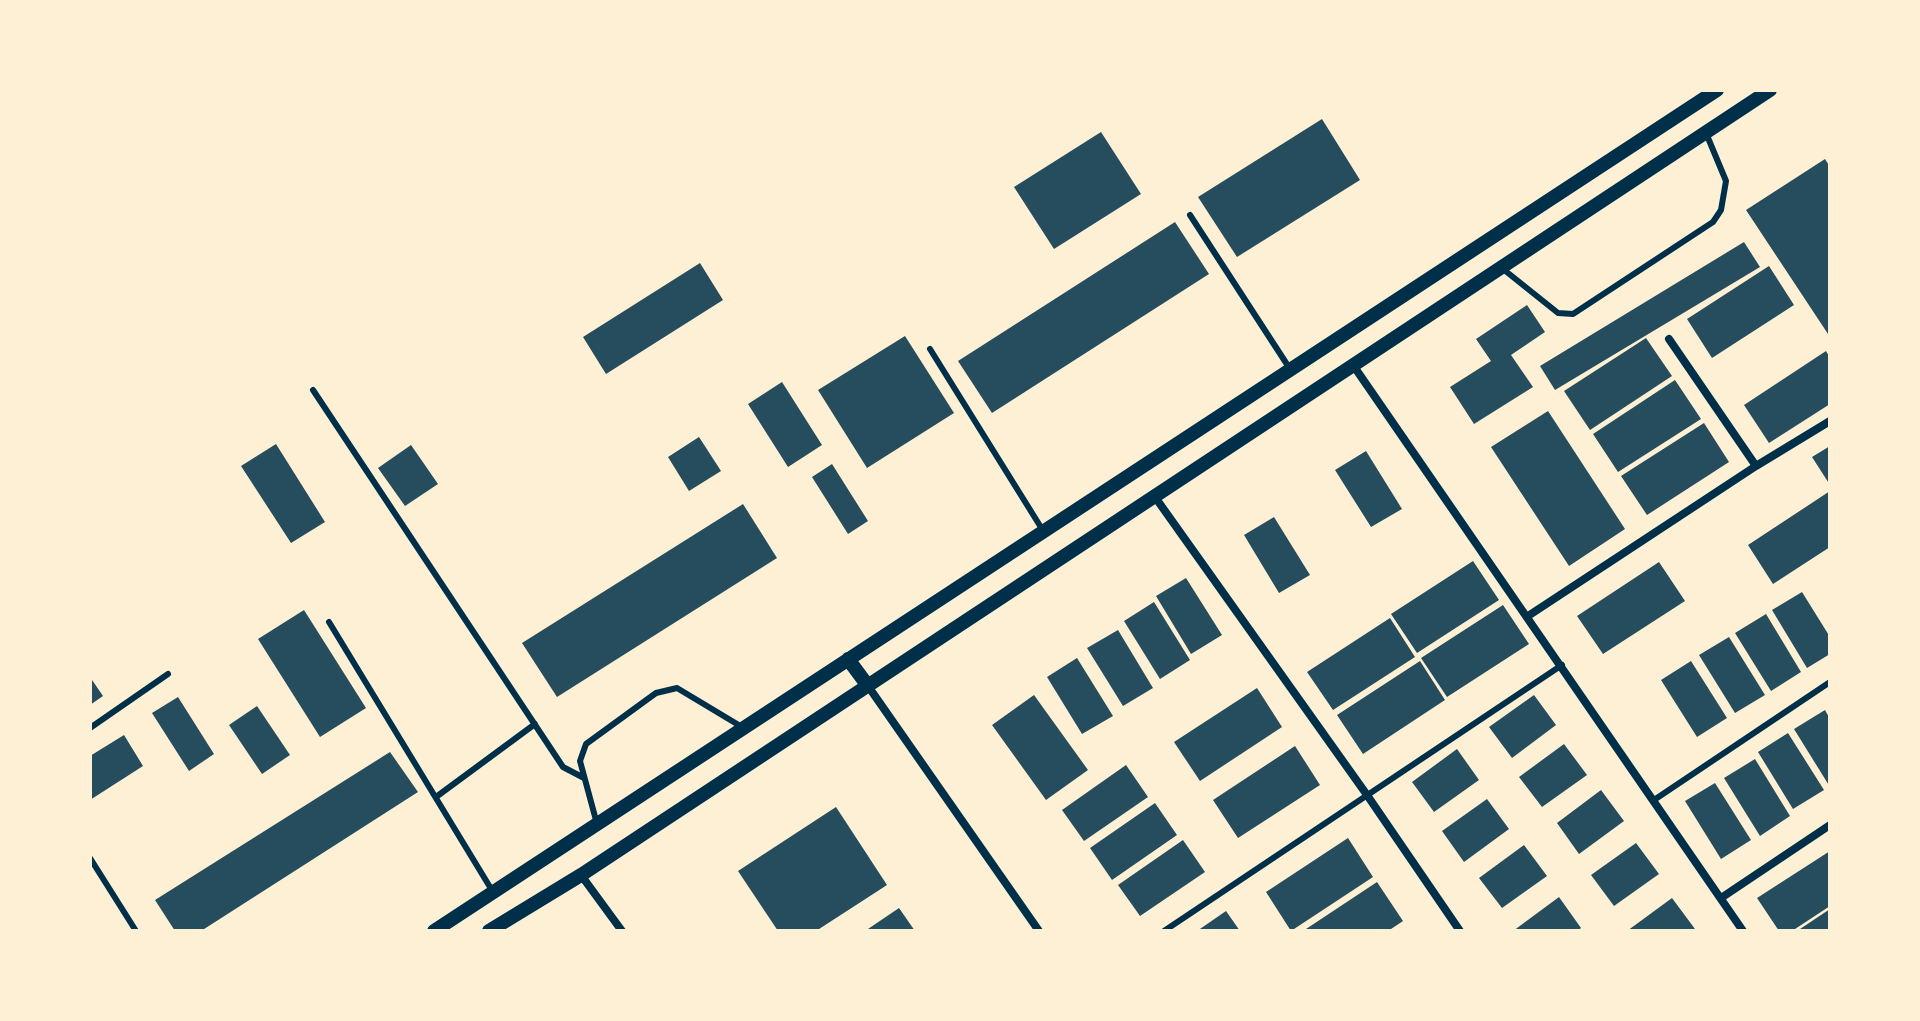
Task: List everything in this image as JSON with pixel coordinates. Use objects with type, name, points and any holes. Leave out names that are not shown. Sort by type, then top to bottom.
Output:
[{"type":"street","points":[[434,931],[1717,90]]},
{"type":"street","points":[[489,931],[581,875],[1770,90]]},
{"type":"street","points":[[1669,339],[1756,466]]},
{"type":"street","points":[[1353,364],[1743,931]]},
{"type":"street","points":[[1528,616],[1830,421]]},
{"type":"street","points":[[1155,497],[1460,931]]},
{"type":"street","points":[[848,659],[1039,931]]},
{"type":"street","points":[[1721,898],[1830,825]]},
{"type":"street","points":[[581,875],[622,931]]},
{"type":"lane","points":[[1501,267],[1558,313],[1573,314],[1713,222],[1721,210],[1726,181],[1706,132]]},
{"type":"lane","points":[[1190,215],[1290,369]]},
{"type":"lane","points":[[930,349],[1043,531]]},
{"type":"lane","points":[[313,390],[563,767],[584,778]]},
{"type":"lane","points":[[329,622],[493,892]]},
{"type":"lane","points":[[1164,931],[1562,665]]},
{"type":"lane","points":[[90,728],[168,674]]},
{"type":"lane","points":[[1654,800],[1830,682]]},
{"type":"lane","points":[[597,824],[580,761],[586,744],[656,693],[677,688],[743,728]]},
{"type":"lane","points":[[436,797],[535,724]]},
{"type":"lane","points":[[90,858],[136,931]]},
{"type":"building","points":[[1322,119],[1360,180],[1237,257],[1198,197]]},
{"type":"building","points":[[1101,132],[1141,194],[1054,249],[1014,187]]},
{"type":"building","points":[[1825,159],[1830,167],[1830,337],[1746,210]]},
{"type":"building","points":[[1175,222],[1209,274],[992,413],[958,361]]},
{"type":"building","points":[[1744,242],[1760,267],[1555,390],[1540,366]]},
{"type":"building","points":[[700,263],[723,300],[606,374],[583,337]]},
{"type":"building","points":[[1769,266],[1794,305],[1712,358],[1687,319]]},
{"type":"building","points":[[1527,305],[1545,332],[1511,355],[1533,387],[1474,424],[1450,387],[1491,361],[1476,339]]},
{"type":"building","points":[[905,336],[954,413],[867,468],[818,390]]},
{"type":"building","points":[[1646,338],[1672,376],[1590,430],[1564,391]]},
{"type":"building","points":[[1826,351],[1830,358],[1830,404],[1769,443],[1744,405]]},
{"type":"building","points":[[1675,380],[1701,419],[1618,472],[1593,434]]},
{"type":"building","points":[[782,382],[822,445],[788,467],[748,404]]},
{"type":"building","points":[[1548,411],[1625,529],[1569,566],[1491,447]]},
{"type":"building","points":[[1704,423],[1729,462],[1647,515],[1621,476]]},
{"type":"building","points":[[699,437],[721,471],[689,491],[668,457]]},
{"type":"building","points":[[276,444],[325,522],[291,543],[241,466]]},
{"type":"building","points":[[411,445],[438,484],[405,506],[378,468]]},
{"type":"building","points":[[1830,446],[1830,485],[1812,457]]},
{"type":"building","points":[[1366,451],[1402,509],[1371,527],[1335,470]]},
{"type":"building","points":[[832,464],[868,521],[848,534],[812,477]]},
{"type":"building","points":[[1830,491],[1830,547],[1773,584],[1748,545]]},
{"type":"building","points":[[743,504],[777,558],[557,697],[522,643]]},
{"type":"building","points":[[1274,517],[1310,575],[1279,593],[1244,535]]},
{"type":"building","points":[[1473,561],[1499,600],[1417,653],[1391,614]]},
{"type":"building","points":[[1659,562],[1685,601],[1603,654],[1577,616]]},
{"type":"building","points":[[1186,578],[1222,635],[1191,654],[1156,596]]},
{"type":"building","points":[[1802,592],[1830,637],[1830,654],[1807,668],[1772,610]]},
{"type":"building","points":[[1154,602],[1190,660],[1160,679],[1124,621]]},
{"type":"building","points":[[1503,605],[1529,644],[1447,697],[1421,658]]},
{"type":"building","points":[[304,610],[366,708],[320,737],[258,639]]},
{"type":"building","points":[[1766,614],[1801,672],[1771,691],[1735,633]]},
{"type":"building","points":[[1390,618],[1415,657],[1333,710],[1307,672]]},
{"type":"building","points":[[1118,630],[1153,688],[1123,706],[1087,648]]},
{"type":"building","points":[[1729,637],[1765,695],[1735,713],[1699,655]]},
{"type":"building","points":[[1077,658],[1113,716],[1082,734],[1047,677]]},
{"type":"building","points":[[1420,661],[1445,700],[1363,754],[1337,715]]},
{"type":"building","points":[[1691,661],[1727,718],[1697,737],[1661,680]]},
{"type":"building","points":[[90,677],[103,696],[90,705]]},
{"type":"building","points":[[1257,688],[1282,727],[1200,781],[1174,742]]},
{"type":"building","points":[[1034,695],[1088,770],[1046,800],[992,725]]},
{"type":"building","points":[[1534,695],[1556,725],[1512,758],[1489,727]]},
{"type":"building","points":[[178,697],[214,754],[189,771],[152,713]]},
{"type":"building","points":[[257,706],[290,755],[262,774],[229,725]]},
{"type":"building","points":[[1825,710],[1830,719],[1830,787],[1794,729]]},
{"type":"building","points":[[1788,733],[1824,790],[1793,809],[1758,752]]},
{"type":"building","points":[[124,735],[143,766],[90,800],[90,756]]},
{"type":"building","points":[[1564,744],[1587,775],[1542,807],[1519,777]]},
{"type":"building","points":[[1295,746],[1320,785],[1238,838],[1213,800]]},
{"type":"building","points":[[1457,749],[1479,780],[1434,812],[1412,782]]},
{"type":"building","points":[[390,752],[418,792],[201,931],[175,931],[155,900]]},
{"type":"building","points":[[1755,759],[1790,816],[1760,836],[1724,778]]},
{"type":"building","points":[[1126,765],[1148,797],[1084,841],[1062,810]]},
{"type":"building","points":[[1715,783],[1751,840],[1721,859],[1685,801]]},
{"type":"building","points":[[1601,790],[1624,821],[1579,854],[1557,823]]},
{"type":"building","points":[[1487,799],[1509,829],[1464,862],[1442,831]]},
{"type":"building","points":[[1155,803],[1177,835],[1112,880],[1090,848]]},
{"type":"building","points":[[836,807],[887,885],[816,931],[778,931],[738,871]]},
{"type":"building","points":[[1348,838],[1373,877],[1291,931],[1266,892]]},
{"type":"building","points":[[1183,840],[1205,872],[1140,916],[1118,885]]},
{"type":"building","points":[[1636,843],[1659,874],[1614,906],[1591,875]]},
{"type":"building","points":[[1524,845],[1547,876],[1502,908],[1479,878]]},
{"type":"building","points":[[1830,851],[1830,906],[1792,931],[1779,931],[1757,898]]},
{"type":"building","points":[[1377,882],[1403,921],[1388,931],[1303,931]]},
{"type":"building","points":[[1559,897],[1581,928],[1577,931],[1513,931]]},
{"type":"building","points":[[1672,898],[1695,929],[1627,931]]},
{"type":"building","points":[[899,908],[915,931],[865,931]]},
{"type":"building","points":[[1830,909],[1830,931],[1797,931]]},
{"type":"building","points":[[1226,911],[1240,931],[1197,931]]}]
